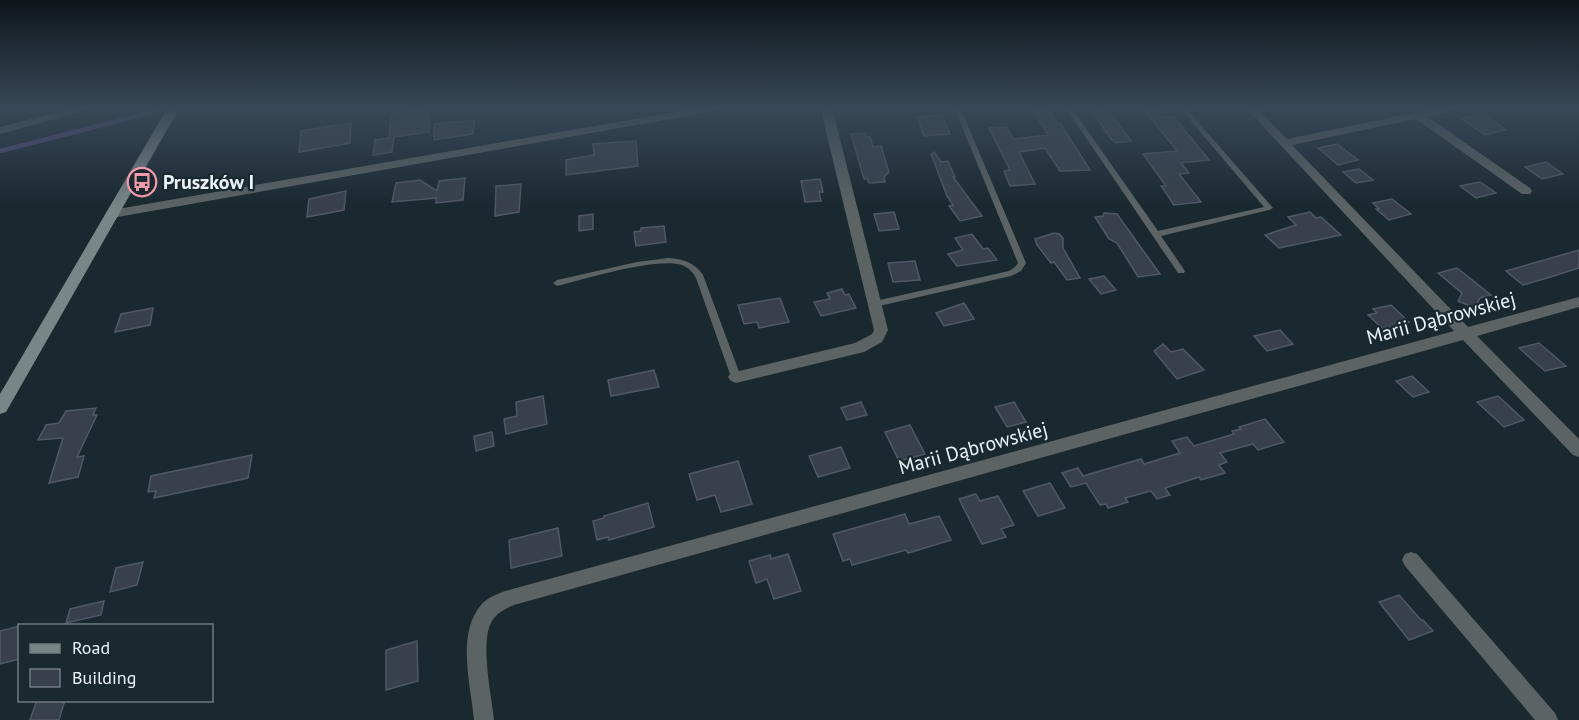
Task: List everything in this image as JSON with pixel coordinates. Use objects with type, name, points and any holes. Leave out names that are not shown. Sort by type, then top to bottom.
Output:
[{"type":"street","points":[[0,408],[154,141]]},
{"type":"street","points":[[112,214],[526,141]]},
{"type":"street","points":[[736,377],[870,344],[881,330],[835,141]]},
{"type":"street","points":[[1283,141],[1579,450]]},
{"type":"street","points":[[1285,143],[1296,141]]},
{"type":"street","points":[[1455,141],[1526,190]]},
{"type":"street","name":"Marii Dąbrowskiej","points":[[484,720],[478,640],[480,627],[486,613],[496,604],[512,597],[1579,302]]},
{"type":"street","points":[[1411,560],[1548,720]]},
{"type":"lane","points":[[875,304],[1011,273],[1022,263],[971,141]]},
{"type":"lane","points":[[1092,141],[1181,271]]},
{"type":"lane","points":[[1157,234],[1269,208],[1212,141]]},
{"type":"lane","points":[[556,283],[656,262],[680,262],[689,265],[696,270],[700,278],[736,377]]},
{"type":"building","points":[[300,141],[350,141],[350,143],[299,152]]},
{"type":"building","points":[[375,141],[394,141],[392,152],[373,155]]},
{"type":"building","points":[[636,141],[638,166],[566,175],[566,160],[594,155],[593,144]]},
{"type":"building","points":[[853,141],[871,141],[873,147],[881,146],[889,172],[884,177],[885,182],[869,183],[867,178],[864,179]]},
{"type":"building","points":[[995,141],[1071,141],[1090,170],[1060,171],[1045,148],[1019,152],[1035,184],[1010,186],[1004,171],[1010,170]]},
{"type":"building","points":[[1113,141],[1131,141],[1116,143]]},
{"type":"building","points":[[1169,141],[1193,141],[1209,160],[1181,163],[1189,173],[1179,174],[1201,202],[1174,205],[1161,186],[1166,186],[1143,154],[1177,151]]},
{"type":"building","points":[[1337,144],[1358,160],[1338,165],[1318,148]]},
{"type":"building","points":[[934,152],[941,162],[948,161],[955,177],[953,177],[982,216],[960,221],[949,206],[953,205],[947,196],[931,154]]},
{"type":"building","points":[[1546,162],[1563,174],[1542,179],[1525,167]]},
{"type":"building","points":[[1359,169],[1373,180],[1356,183],[1343,172]]},
{"type":"building","points":[[465,178],[463,200],[436,203],[436,198],[392,202],[396,183],[420,180],[437,191],[439,181]]},
{"type":"building","points":[[820,179],[823,192],[819,192],[821,201],[805,202],[801,181]]},
{"type":"building","points":[[1480,182],[1496,193],[1476,198],[1460,186]]},
{"type":"building","points":[[521,184],[519,212],[495,216],[496,186]]},
{"type":"building","points":[[346,191],[344,210],[307,217],[309,199]]},
{"type":"building","points":[[1392,199],[1411,214],[1389,220],[1376,209],[1379,209],[1373,203]]},
{"type":"building","points":[[894,212],[899,229],[879,231],[874,214]]},
{"type":"building","points":[[1310,212],[1316,218],[1321,217],[1341,235],[1279,248],[1265,235],[1296,225],[1288,217]]},
{"type":"building","points":[[1104,213],[1117,214],[1160,274],[1138,277],[1117,243],[1109,239],[1095,217],[1103,216]]},
{"type":"building","points":[[593,214],[593,229],[579,231],[579,216]]},
{"type":"building","points":[[664,226],[666,242],[636,246],[634,232],[641,231],[641,228]]},
{"type":"building","points":[[1054,233],[1063,238],[1063,248],[1080,278],[1067,280],[1054,262],[1051,263],[1037,245],[1035,239]]},
{"type":"building","points":[[972,234],[983,249],[988,248],[997,260],[957,266],[948,254],[963,250],[955,238]]},
{"type":"building","points":[[1579,250],[1579,268],[1523,285],[1506,271]]},
{"type":"building","points":[[915,261],[920,280],[893,282],[888,263]]},
{"type":"building","points":[[1457,268],[1491,295],[1480,298],[1475,308],[1458,301],[1462,293],[1438,273]]},
{"type":"building","points":[[1104,276],[1116,290],[1101,294],[1089,279]]},
{"type":"building","points":[[842,289],[845,295],[849,294],[856,308],[821,316],[814,302],[830,299],[827,293]]},
{"type":"building","points":[[780,298],[789,322],[759,328],[757,322],[744,324],[738,305]]},
{"type":"building","points":[[964,303],[974,319],[944,326],[936,313]]},
{"type":"building","points":[[1391,305],[1409,322],[1383,329],[1368,315],[1377,313],[1373,309]]},
{"type":"building","points":[[153,308],[150,325],[115,332],[121,314]]},
{"type":"building","points":[[1280,330],[1293,344],[1267,351],[1254,336]]},
{"type":"building","points":[[1539,343],[1566,366],[1545,371],[1519,348]]},
{"type":"building","points":[[1163,344],[1171,352],[1183,349],[1204,370],[1177,379],[1154,351]]},
{"type":"building","points":[[654,370],[659,387],[611,396],[608,380]]},
{"type":"building","points":[[1412,376],[1429,392],[1413,397],[1396,381]]},
{"type":"building","points":[[543,396],[547,424],[506,434],[504,419],[517,416],[516,402]]},
{"type":"building","points":[[1498,396],[1524,420],[1504,427],[1477,402]]},
{"type":"building","points":[[861,402],[867,415],[847,420],[841,408]]},
{"type":"building","points":[[1014,402],[1026,422],[1007,427],[995,407]]},
{"type":"building","points":[[96,408],[93,415],[97,415],[77,457],[84,456],[78,477],[49,483],[63,438],[38,440],[46,425],[59,423],[66,411]]},
{"type":"building","points":[[1265,419],[1284,442],[1258,450],[1253,444],[1220,453],[1227,462],[1219,465],[1225,473],[1201,480],[1199,477],[1165,488],[1170,495],[1157,499],[1151,491],[1125,498],[1128,502],[1108,508],[1106,504],[1100,505],[1086,483],[1071,487],[1062,473],[1078,468],[1083,476],[1141,459],[1144,464],[1180,453],[1172,441],[1187,437],[1194,446],[1234,434],[1232,431],[1241,429],[1239,427]]},
{"type":"building","points":[[910,425],[925,454],[899,461],[885,432]]},
{"type":"building","points":[[492,432],[494,446],[476,451],[474,436]]},
{"type":"building","points":[[841,447],[850,468],[818,477],[809,456]]},
{"type":"building","points":[[252,455],[248,478],[154,498],[156,491],[148,492],[151,476]]},
{"type":"building","points":[[738,461],[752,504],[721,512],[715,495],[697,500],[689,474]]},
{"type":"building","points":[[1050,483],[1065,508],[1038,516],[1023,491]]},
{"type":"building","points":[[976,494],[980,501],[998,496],[1014,525],[1001,529],[1006,537],[982,544],[959,499]]},
{"type":"building","points":[[648,503],[654,527],[609,540],[608,537],[597,540],[593,521]]},
{"type":"building","points":[[905,514],[909,524],[939,516],[951,540],[908,553],[906,550],[852,565],[850,559],[843,561],[833,534]]},
{"type":"building","points":[[558,528],[562,556],[511,568],[509,540]]},
{"type":"building","points":[[788,554],[801,591],[774,599],[767,579],[756,583],[749,561],[770,555],[771,559]]},
{"type":"building","points":[[143,562],[137,585],[110,592],[116,568]]},
{"type":"building","points":[[1399,595],[1433,631],[1409,640],[1379,602]]},
{"type":"building","points":[[104,601],[101,615],[66,623],[70,609]]},
{"type":"building","points":[[18,626],[18,660],[0,664],[0,631]]},
{"type":"building","points":[[417,641],[418,681],[386,690],[386,650]]},
{"type":"building","points":[[36,702],[64,702],[59,720],[30,720]]},
{"type":"waterway","points":[[0,151],[41,141]]},
{"type":"place","name":"Pruszków I","points":[[142,182]]}]
